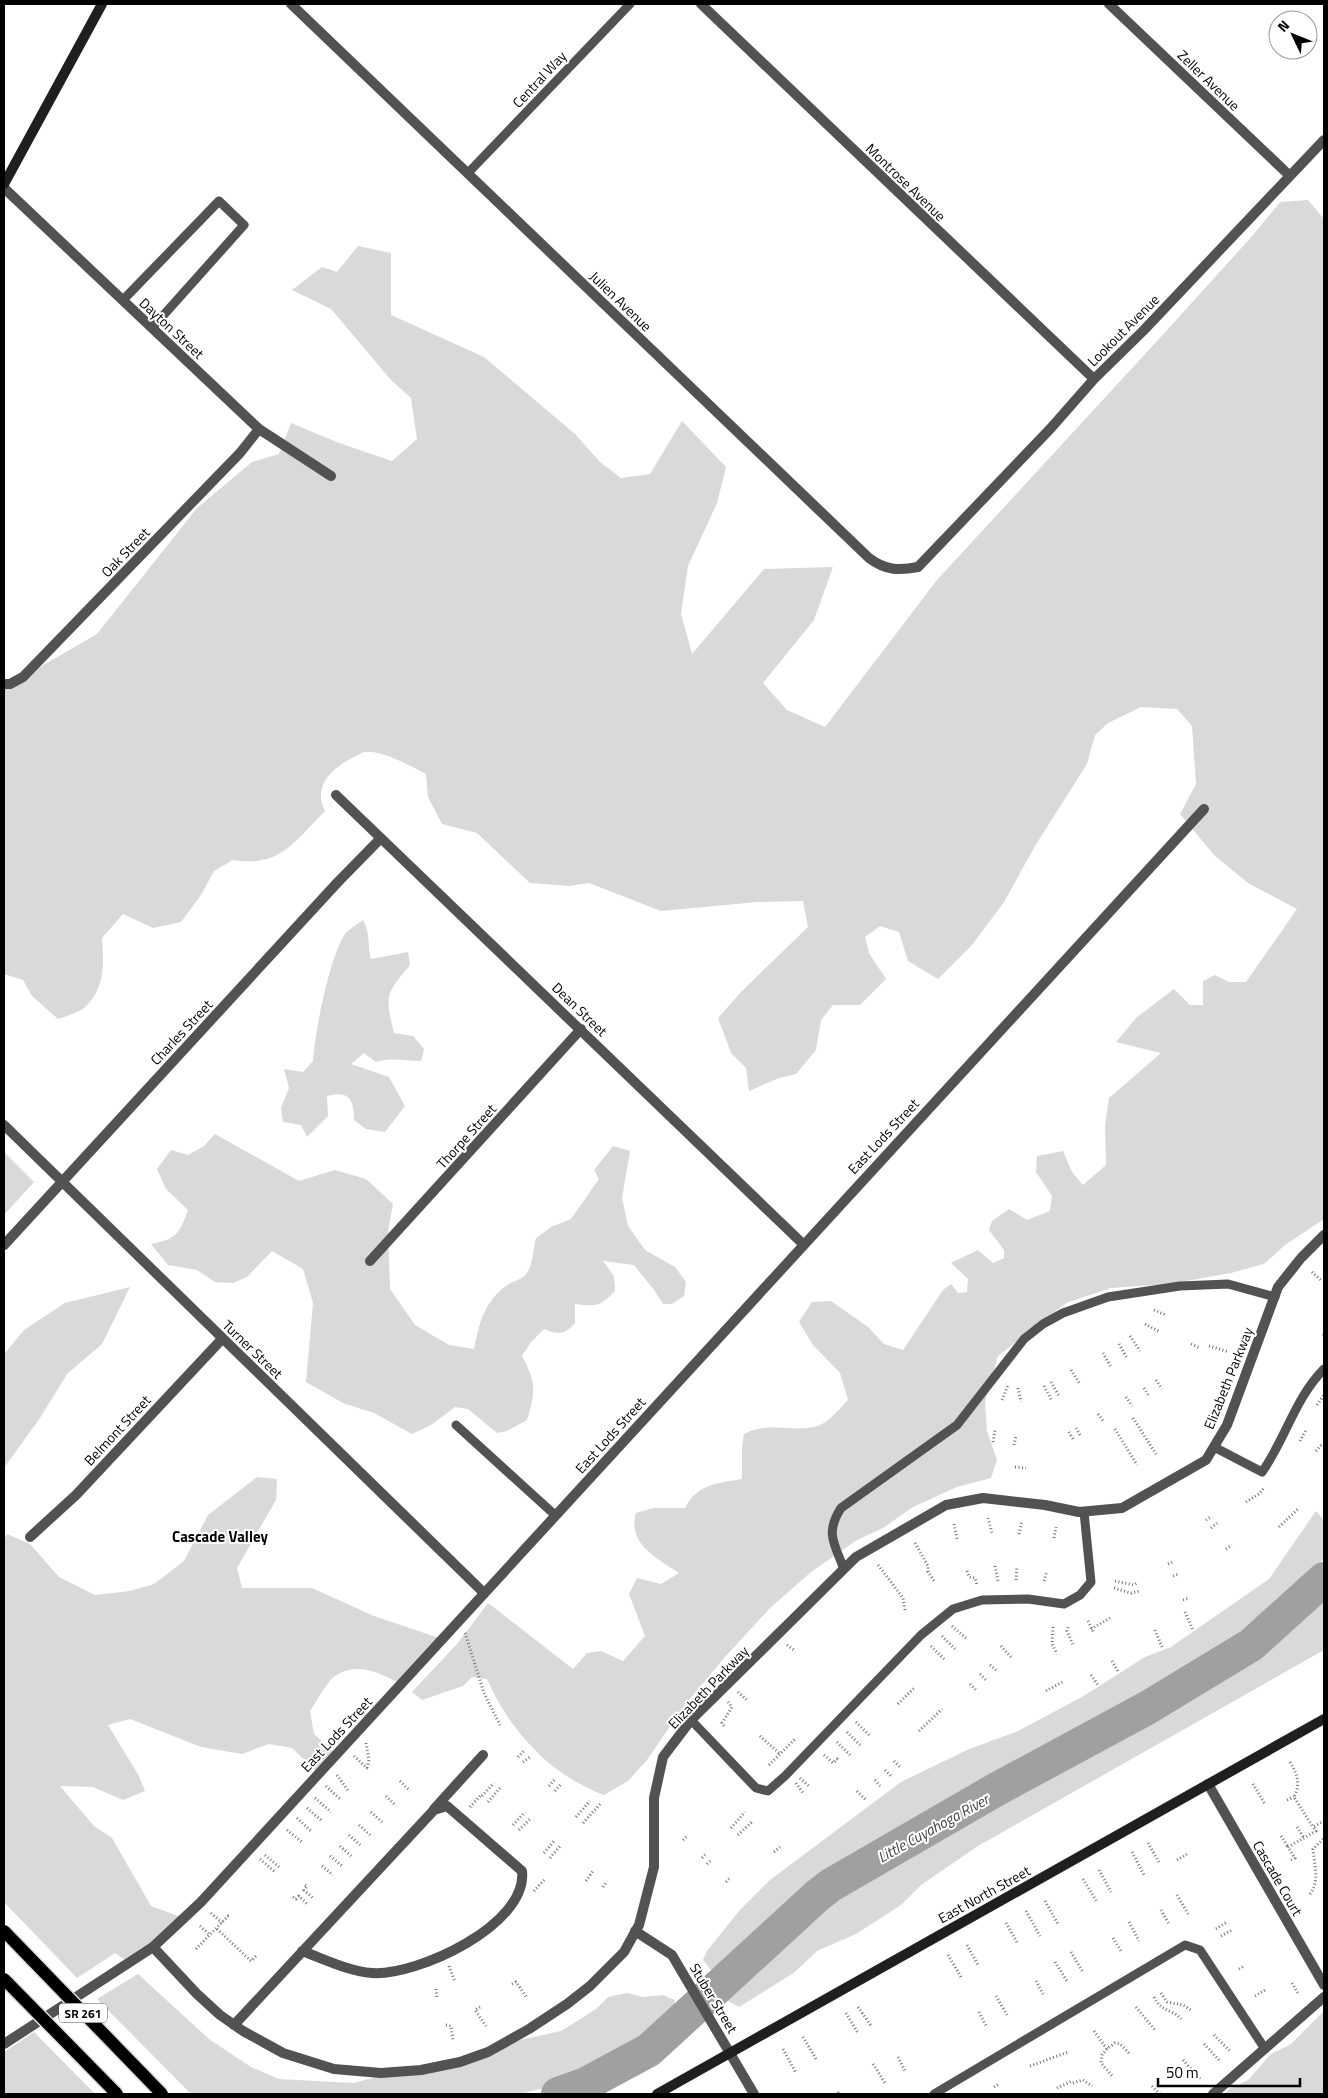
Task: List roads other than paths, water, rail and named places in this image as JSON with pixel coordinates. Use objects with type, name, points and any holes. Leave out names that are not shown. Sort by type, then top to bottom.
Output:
[{"type":"main road","name":"SR 261","points":[[4,1931],[162,2094]]},
{"type":"main road","name":"SR 261","points":[[4,1979],[117,2094]]},
{"type":"street","points":[[4,186],[102,4]]},
{"type":"street","name":"Julien Avenue","points":[[291,4],[881,567],[900,570],[918,567],[942,541]]},
{"type":"street","name":"Montrose Avenue","points":[[701,4],[1094,379]]},
{"type":"street","name":"Zeller Avenue","points":[[1109,4],[1290,176]]},
{"type":"street","name":"Lookout Avenue","points":[[942,541],[1051,428],[1094,379],[1143,331],[1324,140]]},
{"type":"street","name":"Dayton Street","points":[[4,186],[259,428],[331,476]]},
{"type":"street","name":"Oak Street","points":[[4,684],[23,677],[240,453],[259,428]]},
{"type":"street","name":"Dean Street","points":[[336,795],[803,1244]]},
{"type":"street","name":"East Lods Street","points":[[4,2044],[153,1947],[202,1902],[803,1244],[1204,809]]},
{"type":"street","name":"Charles Street","points":[[4,1245],[62,1180],[380,839]]},
{"type":"street","name":"Thorpe Street","points":[[370,1261],[581,1029]]},
{"type":"street","name":"Turner Street","points":[[4,1125],[484,1593]]},
{"type":"street","name":"Elizabeth Parkway","points":[[153,1947],[197,1994],[234,2025],[283,2054],[334,2069],[381,2073],[421,2070],[460,2062],[502,2045],[567,2004],[590,1986],[624,1952],[635,1931],[647,1900],[654,1867],[654,1798],[663,1757],[692,1720],[856,1557],[946,1505],[983,1498],[1084,1512],[1122,1508],[1206,1460],[1227,1425],[1278,1287],[1301,1258],[1324,1235]]},
{"type":"street","name":"Belmont Street","points":[[30,1537],[76,1495],[222,1339]]},
{"type":"street","name":"East North Street","points":[[656,2094],[1324,1719]]},
{"type":"street","points":[[234,2025],[434,1810],[483,1754]]},
{"type":"street","name":"Cascade Court","points":[[1208,1784],[1324,1985]]},
{"type":"street","points":[[302,1951],[349,1968],[372,1973],[403,1969],[445,1956],[480,1936],[508,1908],[519,1890],[522,1871],[447,1806],[434,1810]]},
{"type":"street","name":"Stuber Street","points":[[635,1931],[672,1955],[754,2094]]},
{"type":"street","points":[[1213,2094],[1324,1997]]},
{"type":"lane","name":"Central Way","points":[[468,174],[630,4]]},
{"type":"lane","points":[[123,300],[219,201],[244,225],[152,328]]},
{"type":"lane","points":[[844,1569],[830,1531],[833,1520],[841,1508],[957,1425],[1010,1354],[1024,1339],[1043,1324],[1085,1304],[1108,1297],[1180,1286],[1228,1284],[1274,1297]]},
{"type":"lane","points":[[1214,1447],[1262,1472],[1273,1457],[1301,1400],[1324,1369]]},
{"type":"lane","points":[[456,1425],[556,1515]]},
{"type":"lane","points":[[692,1720],[756,1788],[768,1791],[785,1776],[921,1636],[953,1609],[982,1600],[1028,1599],[1064,1604],[1080,1595],[1091,1582],[1084,1512]]},
{"type":"lane","points":[[934,2094],[1185,1945],[1200,1950],[1265,2049]]},
{"type":"waterway","name":"Little Cuyahoga River","points":[[558,2094],[586,2084],[649,2050],[831,1885],[997,1789],[1147,1708],[1251,1645],[1324,1579]]},
{"type":"district","name":"Cascade Valley","points":[[220,1536]]}]
